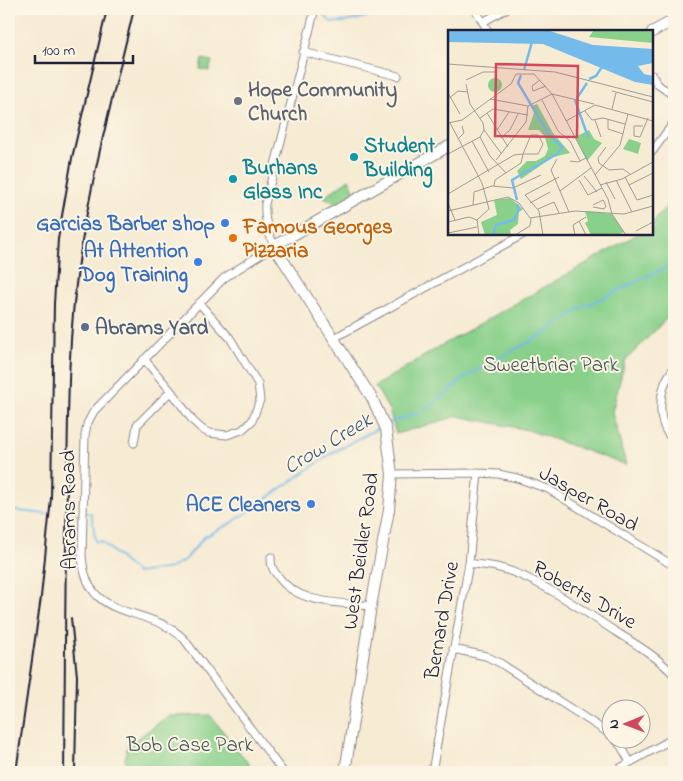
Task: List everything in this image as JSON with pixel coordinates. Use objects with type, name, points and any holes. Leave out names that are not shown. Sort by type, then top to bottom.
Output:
[{"type":"street","points":[[315,9],[264,204],[266,228],[274,246],[448,147]]},
{"type":"street","points":[[475,9],[487,30]]},
{"type":"street","points":[[483,22],[506,9]]},
{"type":"street","points":[[653,31],[674,20]]},
{"type":"street","points":[[304,52],[398,76]]},
{"type":"street","points":[[653,76],[657,84],[674,96]]},
{"type":"street","points":[[653,151],[674,122]]},
{"type":"street","points":[[334,338],[522,235]]},
{"type":"street","name":"Abrams Road","points":[[274,246],[224,278],[94,411],[89,419],[85,435],[83,572],[93,592],[110,605],[162,624],[178,633],[283,772]]},
{"type":"street","name":"West Beidler Road","points":[[274,246],[372,398],[384,424],[392,474],[389,510],[371,606],[345,772]]},
{"type":"street","points":[[144,359],[171,391],[192,421],[209,433],[227,435],[242,430],[252,421],[260,400],[258,384],[230,338],[198,303]]},
{"type":"street","points":[[674,368],[670,372],[664,389],[661,405],[662,421],[674,441]]},
{"type":"street","points":[[134,443],[137,425],[171,391]]},
{"type":"street","name":"Jasper Road","points":[[392,474],[478,473],[498,474],[517,478],[548,489],[674,566]]},
{"type":"street","name":"Bernard Drive","points":[[432,772],[469,563],[478,473]]},
{"type":"street","points":[[271,557],[271,566],[286,587],[294,592],[312,598],[371,606]]},
{"type":"street","name":"Roberts Drive","points":[[469,563],[497,567],[531,580],[630,640],[663,663],[674,675]]},
{"type":"street","points":[[453,649],[478,654],[500,663],[600,728]]},
{"type":"street","points":[[613,772],[674,738]]},
{"type":"street","points":[[621,748],[630,762]]},
{"type":"green space","points":[[202,59],[212,61],[209,71],[200,69]]},
{"type":"green space","points":[[349,179],[355,192],[335,203],[324,197]]},
{"type":"green space","name":"Sweetbriar Park","points":[[674,197],[674,311],[625,361],[612,412],[626,465],[528,430],[458,416],[396,434],[389,410],[375,386],[439,347],[636,235],[653,235],[653,222]]},
{"type":"green space","name":"Bob Case Park","points":[[210,715],[255,772],[131,772],[125,760],[127,746],[168,716]]},
{"type":"waterway","points":[[323,14],[331,22],[345,22],[386,9]]},
{"type":"waterway","points":[[401,9],[411,9]]},
{"type":"waterway","name":"Crow Creek","points":[[389,423],[425,410],[468,375],[544,334],[579,309],[665,268],[674,261]]},
{"type":"waterway","name":"Crow Creek","points":[[86,513],[91,513],[96,542],[101,541],[137,573],[171,568],[186,559],[204,537],[233,522],[332,453],[380,427]]},
{"type":"waterway","name":"Crow Creek","points":[[9,510],[47,514]]},
{"type":"waterway","name":"Crow Creek","points":[[75,514],[81,514]]},
{"type":"railway","points":[[16,772],[41,597],[51,498],[54,304],[58,239],[72,158],[107,9]]},
{"type":"railway","points":[[64,772],[69,374],[75,290],[90,198],[134,9]]},
{"type":"railway","points":[[71,618],[77,676],[75,772]]},
{"type":"place","name":"Hope Community Church","points":[[238,101]]},
{"type":"place","name":"Student Building","points":[[354,157]]},
{"type":"place","name":"Burhans Glass Inc","points":[[233,179]]},
{"type":"place","name":"Garcias Barber shop","points":[[225,223]]},
{"type":"place","name":"Famous Georges Pizzaria","points":[[233,238]]},
{"type":"place","name":"At Attention Dog Training","points":[[198,262]]},
{"type":"place","name":"Abrams Yard","points":[[85,327]]},
{"type":"place","name":"ACE Cleaners","points":[[311,504]]}]
